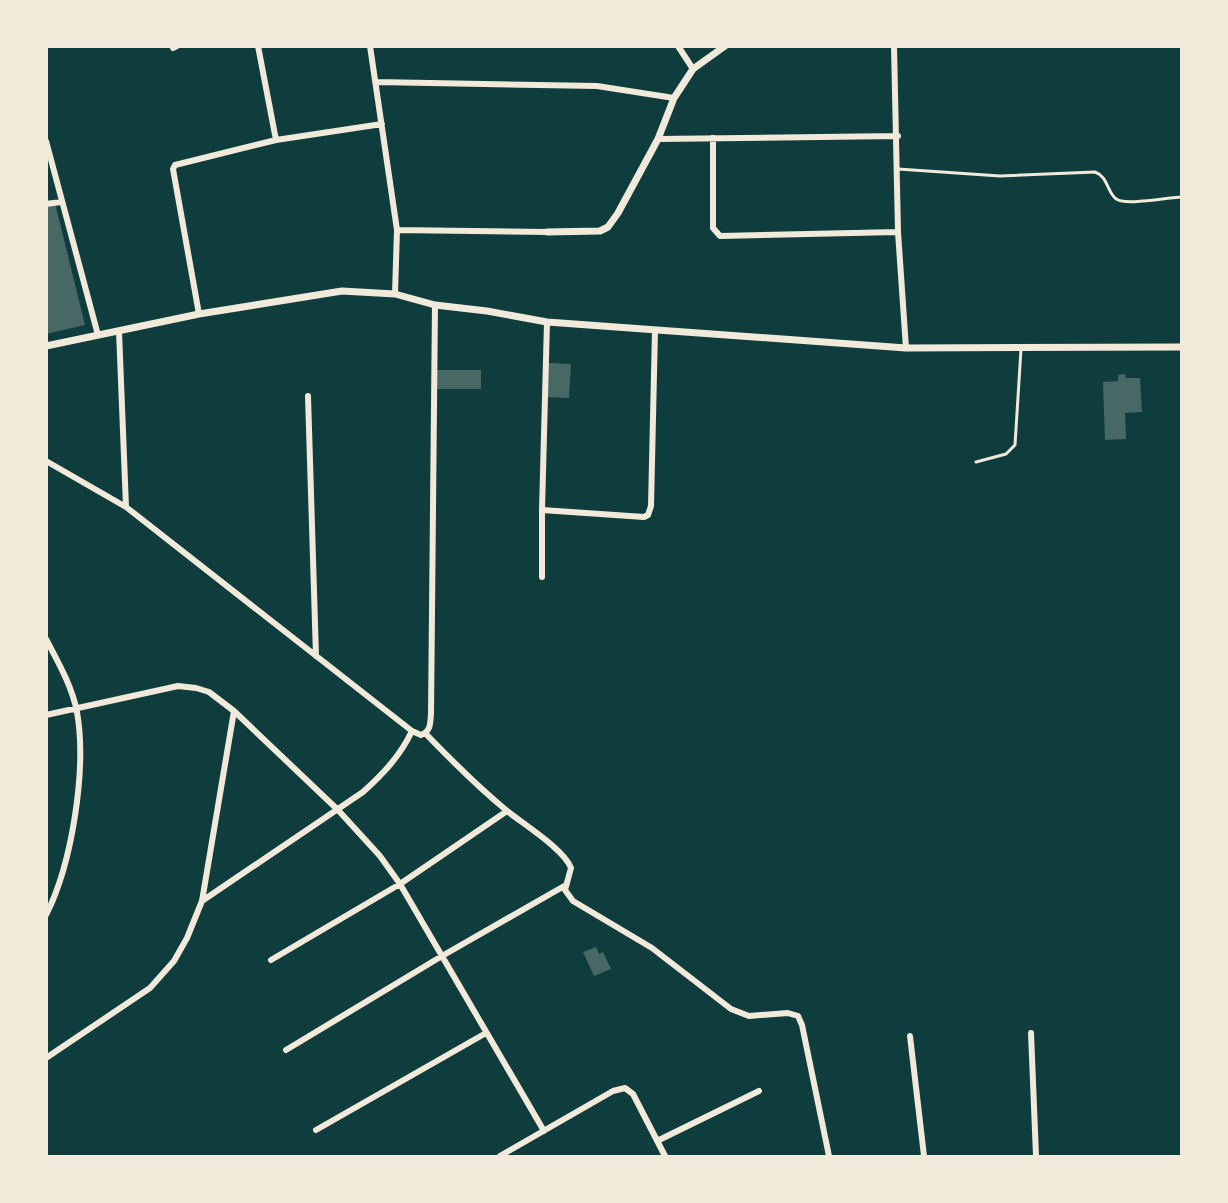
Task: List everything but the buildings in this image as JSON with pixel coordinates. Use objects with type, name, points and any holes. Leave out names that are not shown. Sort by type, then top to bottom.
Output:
[{"type":"street","points":[[258,46],[276,140]]},
{"type":"street","points":[[370,46],[397,230],[395,294]]},
{"type":"street","points":[[678,46],[693,69]]},
{"type":"street","points":[[397,230],[547,232],[600,231],[608,227],[658,139],[674,98],[693,69],[725,46]]},
{"type":"street","points":[[894,46],[898,136],[898,232],[906,348]]},
{"type":"street","points":[[376,82],[597,86],[674,98]]},
{"type":"street","points":[[199,314],[173,168],[179,163],[276,140],[382,124]]},
{"type":"street","points":[[658,139],[898,136]]},
{"type":"street","points":[[713,138],[713,228],[720,236],[898,232]]},
{"type":"street","points":[[46,141],[98,335]]},
{"type":"street","points":[[46,204],[62,202]]},
{"type":"street","points":[[46,346],[199,314],[342,291],[395,294],[435,305],[487,311],[547,322],[906,348],[1182,347]]},
{"type":"street","points":[[46,461],[126,507],[421,735],[430,727],[431,714],[435,305]]},
{"type":"street","points":[[542,577],[547,322]]},
{"type":"street","points":[[542,510],[644,517],[648,515],[651,506],[655,330]]},
{"type":"street","points":[[119,331],[126,507]]},
{"type":"street","points":[[308,396],[316,656]]},
{"type":"street","points":[[46,639],[66,680],[76,709],[80,751],[73,830],[57,895],[46,915]]},
{"type":"street","points":[[46,715],[178,686],[209,692],[234,711],[338,810],[380,856],[400,884],[544,1131]]},
{"type":"street","points":[[46,1058],[133,1000],[164,975],[187,938],[202,901],[234,711]]},
{"type":"street","points":[[202,901],[338,810],[382,775],[397,759],[412,730]]},
{"type":"street","points":[[425,733],[507,811],[565,857],[571,868],[566,894],[573,901],[652,948],[731,1009],[749,1016],[788,1013],[798,1016],[802,1025],[829,1156]]},
{"type":"street","points":[[271,960],[400,884],[507,811]]},
{"type":"street","points":[[286,1050],[441,956],[566,885]]},
{"type":"street","points":[[316,1130],[486,1033]]},
{"type":"street","points":[[1032,1033],[1036,1156]]},
{"type":"street","points":[[910,1036],[924,1156]]},
{"type":"street","points":[[500,1156],[613,1091],[625,1088],[633,1094],[665,1156]]},
{"type":"street","points":[[657,1141],[759,1091]]},
{"type":"lane","points":[[898,169],[1000,176],[1095,172],[1104,177],[1114,198],[1119,201],[1182,197]]},
{"type":"lane","points":[[976,462],[1006,454],[1015,445],[1022,348]]}]
